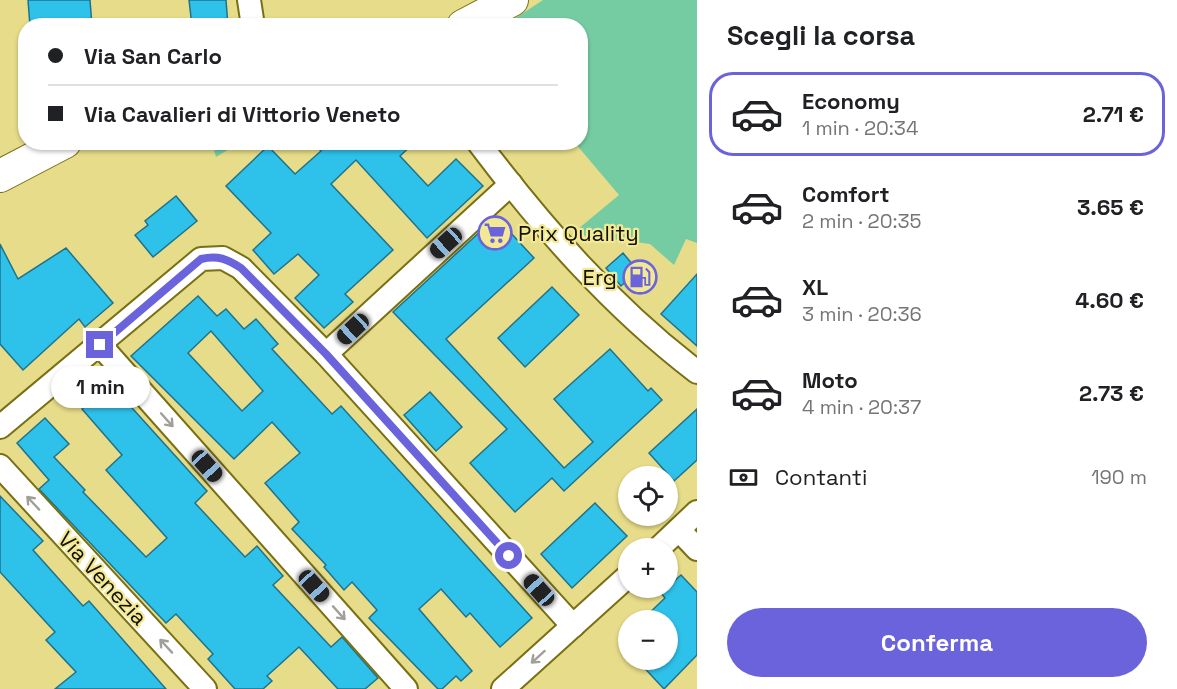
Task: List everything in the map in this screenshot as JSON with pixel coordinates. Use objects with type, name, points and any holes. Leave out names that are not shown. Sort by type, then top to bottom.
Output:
[{"type":"street","points":[[249,0],[252,18]]},
{"type":"street","points":[[478,18],[512,0]]},
{"type":"street","points":[[0,176],[50,150]]},
{"type":"street","points":[[484,150],[510,184],[609,297],[661,344],[697,372]]},
{"type":"street","points":[[326,354],[510,184]]},
{"type":"street","points":[[0,427],[201,259],[223,258],[241,268],[326,354],[573,626]]},
{"type":"street","points":[[100,345],[406,689]]},
{"type":"street","name":"Via Venezia","points":[[0,466],[205,689]]},
{"type":"street","points":[[670,538],[697,513]]},
{"type":"street","points":[[679,530],[697,549]]},
{"type":"street","points":[[503,689],[618,585]]},
{"type":"green space","points":[[543,0],[697,0],[697,243],[686,239],[674,265],[650,244],[572,234],[619,195],[581,150],[588,150],[588,18],[516,18]]},
{"type":"green space","points":[[214,150],[228,150],[216,157]]},
{"type":"building","points":[[28,0],[90,0],[91,18],[29,18]]},
{"type":"building","points":[[189,0],[226,0],[227,18],[191,18]]},
{"type":"building","points":[[264,150],[272,150],[295,174],[321,151],[406,150],[400,156],[428,186],[456,159],[483,186],[427,238],[356,160],[331,184],[393,250],[345,294],[353,302],[324,328],[295,298],[319,275],[298,254],[274,274],[253,250],[271,233],[226,186]]},
{"type":"building","points":[[176,196],[197,221],[153,257],[135,235],[148,225],[145,221]]},
{"type":"building","points":[[496,217],[534,258],[446,339],[564,468],[593,442],[554,399],[610,349],[648,391],[651,388],[662,400],[564,491],[552,478],[515,512],[470,463],[507,429],[393,312]]},
{"type":"building","points":[[0,244],[18,279],[66,248],[113,303],[85,327],[79,319],[23,370],[0,344]]},
{"type":"building","points":[[623,253],[638,271],[621,286],[606,268]]},
{"type":"building","points":[[697,274],[697,346],[661,314]]},
{"type":"building","points":[[552,287],[579,315],[525,367],[498,338]]},
{"type":"building","points":[[198,296],[217,316],[226,309],[244,329],[256,319],[278,344],[272,349],[332,414],[341,406],[532,618],[500,647],[470,613],[466,617],[441,589],[419,609],[472,671],[461,681],[456,676],[442,689],[438,689],[369,618],[377,610],[352,582],[344,590],[324,567],[326,565],[292,529],[299,522],[265,483],[300,453],[272,422],[234,459],[131,356]],"holes":[[[211,331],[263,391],[242,411],[188,353]]]},
{"type":"building","points":[[105,378],[207,491],[195,503],[245,557],[257,546],[283,576],[273,585],[331,647],[342,637],[378,678],[365,689],[338,689],[299,647],[267,676],[272,681],[263,689],[235,689],[208,659],[213,654],[176,614],[166,623],[39,489],[49,480],[17,443],[45,418],[69,444],[54,457],[85,490],[83,492],[146,557],[167,538],[106,470],[122,455],[82,409],[85,406],[78,399]]},
{"type":"building","points":[[430,392],[462,427],[436,451],[404,415]]},
{"type":"building","points":[[697,409],[697,460],[678,477],[678,466],[661,466],[649,453]]},
{"type":"building","points":[[0,496],[43,541],[33,550],[83,606],[89,601],[166,689],[55,689],[76,672],[46,640],[55,632],[0,572]]},
{"type":"building","points":[[595,503],[627,536],[618,538],[618,545],[572,588],[541,554]]},
{"type":"building","points":[[681,575],[697,592],[697,655],[664,689],[646,670],[678,670],[678,610],[652,610],[665,598],[678,598],[678,578]]},
{"type":"place","name":"Prix Quality","points":[[495,233]]},
{"type":"place","name":"Erg","points":[[640,277]]},
{"type":"route","points":[[100,345],[201,259],[212,256],[230,261],[241,268],[326,354],[509,556]]}]
